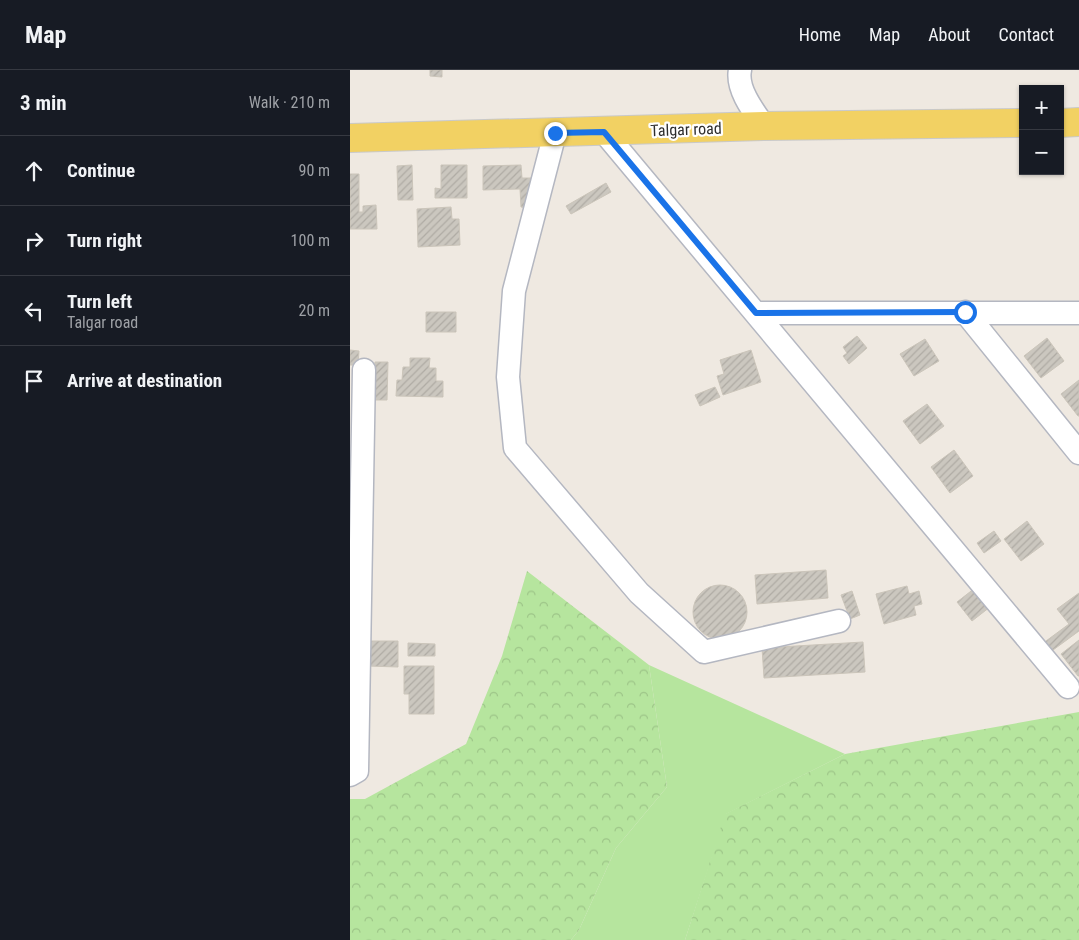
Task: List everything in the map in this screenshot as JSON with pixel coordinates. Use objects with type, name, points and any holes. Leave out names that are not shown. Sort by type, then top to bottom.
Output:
[{"type":"main road","points":[[1064,123],[1079,122]]},
{"type":"main road","name":"Talgar road","points":[[350,138],[764,126],[1019,123]]},
{"type":"street","points":[[735,72],[745,96],[764,126]]},
{"type":"street","points":[[604,132],[1068,687]]},
{"type":"street","points":[[555,133],[514,291],[508,377],[515,448],[639,593],[704,652],[839,621]]},
{"type":"street","points":[[965,312],[1079,452]]},
{"type":"street","points":[[756,313],[1079,313]]},
{"type":"street","points":[[350,775],[356,771],[364,370]]},
{"type":"green space","points":[[527,571],[649,665],[667,787],[616,848],[579,930],[571,940],[350,940],[350,799],[365,799],[466,744],[502,656]]},
{"type":"green space","points":[[649,665],[845,754],[726,814],[685,940],[571,940],[579,930],[616,848],[667,787]]},
{"type":"green space","points":[[1079,712],[1079,940],[685,940],[725,814],[845,754]]},
{"type":"building","points":[[430,70],[442,70],[442,77],[430,76]]},
{"type":"building","points":[[412,165],[413,200],[398,200],[397,166]]},
{"type":"building","points":[[441,165],[467,165],[467,198],[435,198],[435,188],[441,189]]},
{"type":"building","points":[[521,165],[522,178],[535,178],[528,208],[521,207],[520,189],[483,190],[483,166]]},
{"type":"building","points":[[350,174],[359,174],[359,212],[363,212],[363,206],[376,205],[377,229],[350,229]]},
{"type":"building","points":[[606,183],[611,192],[571,214],[566,206]]},
{"type":"building","points":[[451,207],[452,219],[459,219],[460,245],[418,247],[417,209]]},
{"type":"building","points":[[426,312],[456,312],[456,332],[426,332]]},
{"type":"building","points":[[857,336],[867,348],[849,364],[843,356],[847,353],[843,347]]},
{"type":"building","points":[[1047,338],[1064,361],[1041,378],[1024,356]]},
{"type":"building","points":[[925,339],[939,361],[914,376],[900,354]]},
{"type":"building","points":[[350,350],[359,351],[358,365],[350,365]]},
{"type":"building","points":[[751,350],[761,382],[723,395],[717,376],[724,374],[720,360]]},
{"type":"building","points":[[410,358],[430,358],[429,368],[436,368],[436,381],[443,381],[443,397],[396,396],[397,380],[402,380],[403,367],[410,367]]},
{"type":"building","points":[[375,362],[388,362],[387,400],[374,400]]},
{"type":"building","points":[[1079,380],[1079,416],[1078,416],[1061,394]]},
{"type":"building","points":[[715,387],[720,397],[700,406],[695,395]]},
{"type":"building","points":[[927,404],[944,426],[920,444],[903,421]]},
{"type":"building","points":[[954,450],[973,476],[950,493],[931,467]]},
{"type":"building","points":[[1027,521],[1044,544],[1021,561],[1004,539]]},
{"type":"building","points":[[994,531],[1001,541],[984,553],[977,543]]},
{"type":"building","points":[[826,570],[828,598],[757,604],[755,575]]},
{"type":"building","points":[[715,585],[725,585],[735,589],[743,597],[747,612],[743,627],[735,635],[725,639],[715,639],[705,635],[697,627],[693,617],[693,607],[697,597],[705,589]]},
{"type":"building","points":[[907,586],[909,594],[919,591],[922,604],[914,606],[916,615],[884,624],[876,594]]},
{"type":"building","points":[[975,588],[990,607],[972,621],[957,602]]},
{"type":"building","points":[[852,591],[860,615],[850,619],[841,595]]},
{"type":"building","points":[[1079,593],[1079,631],[1049,653],[1042,644],[1069,624],[1057,609]]},
{"type":"building","points":[[1079,640],[1079,676],[1078,676],[1061,654]]},
{"type":"building","points":[[369,641],[398,641],[398,667],[368,666]]},
{"type":"building","points":[[863,642],[865,672],[764,678],[762,648]]},
{"type":"building","points":[[408,643],[435,644],[435,656],[408,656]]},
{"type":"building","points":[[404,666],[434,666],[434,714],[409,714],[409,694],[404,694]]},
{"type":"route","points":[[555,133],[604,132],[756,313],[965,312]]}]
